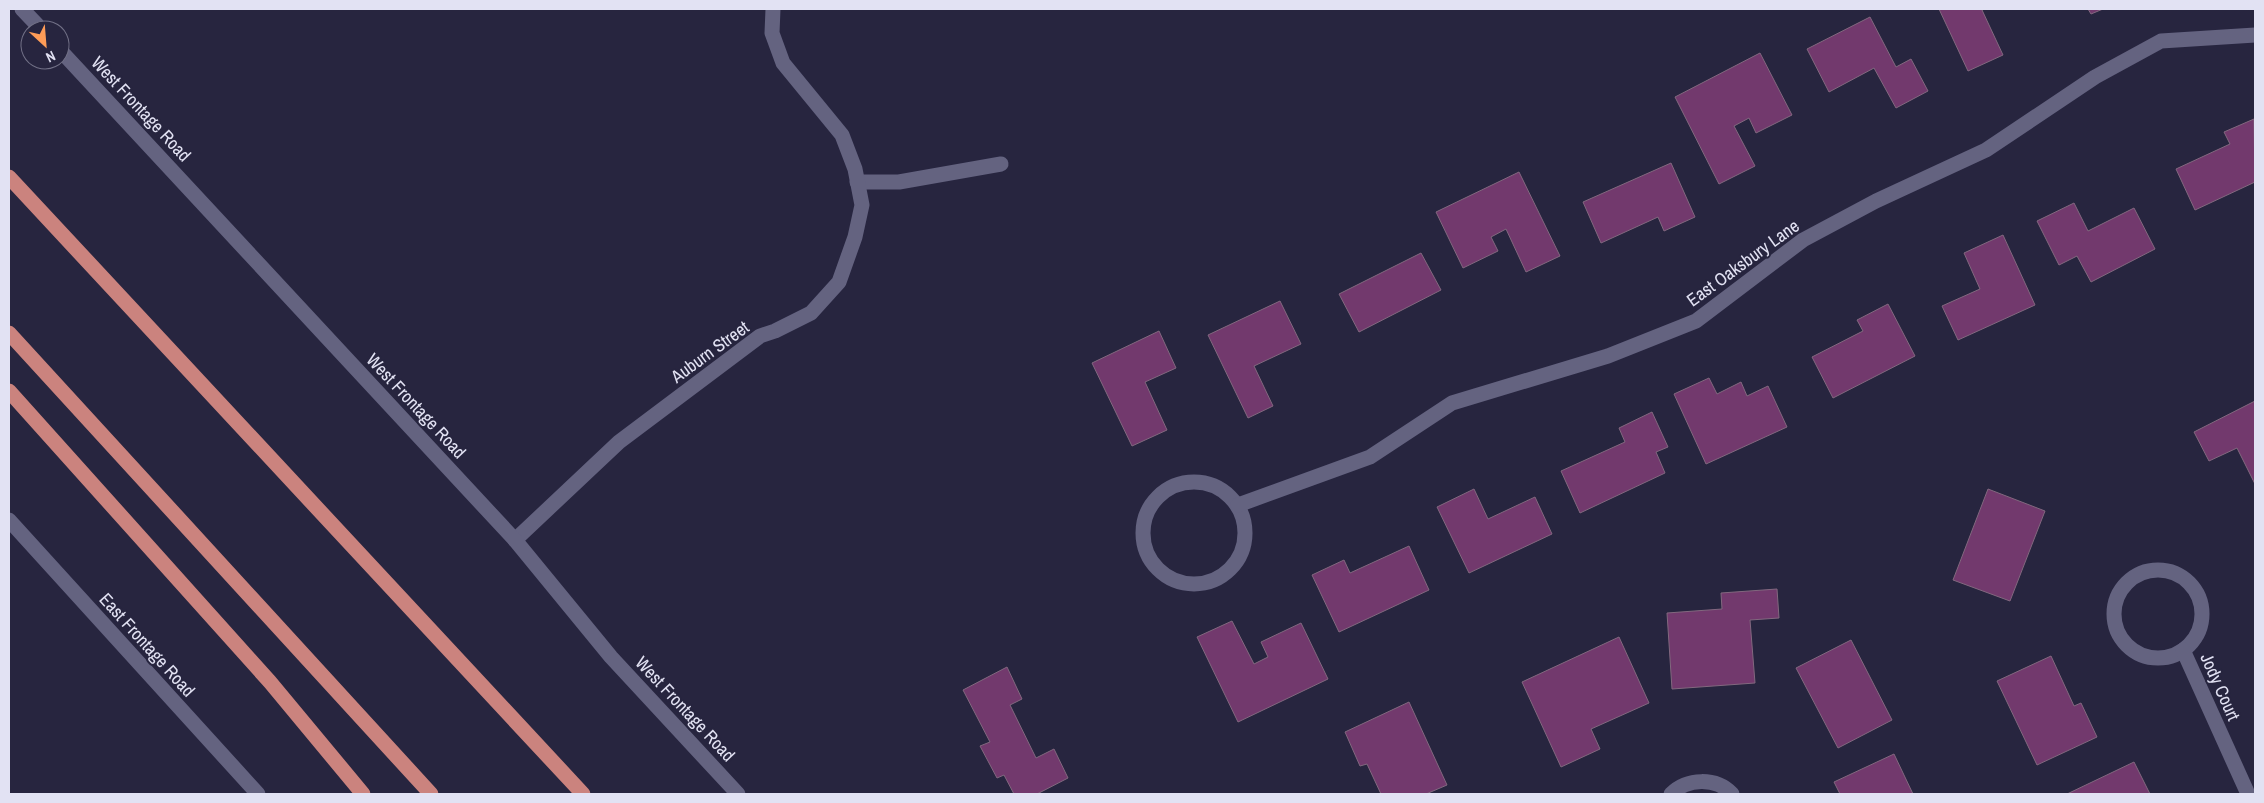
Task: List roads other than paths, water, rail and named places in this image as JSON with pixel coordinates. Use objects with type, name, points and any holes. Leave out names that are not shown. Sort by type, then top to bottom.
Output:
[{"type":"highway","points":[[9,177],[584,794]]},
{"type":"highway","points":[[9,333],[431,794]]},
{"type":"highway","points":[[9,391],[264,674],[364,794]]},
{"type":"street","points":[[22,9],[32,20]]},
{"type":"street","name":"Auburn Street","points":[[515,540],[619,442],[760,336],[775,331],[811,313],[839,282],[852,246],[862,205],[855,169],[842,135],[783,63],[772,33],[773,9]]},
{"type":"street","name":"East Oaksbury Lane","points":[[1238,505],[1370,457],[1452,404],[1608,356],[1696,321],[1804,240],[1876,201],[1986,150],[2095,76],[2161,41],[2255,36]]},
{"type":"street","name":"West Frontage Road","points":[[70,61],[515,540],[611,656],[738,794]]},
{"type":"street","points":[[857,182],[899,182],[1001,164]]},
{"type":"street","points":[[1195,481],[1211,484],[1227,492],[1238,505],[1245,519],[1244,549],[1237,562],[1227,573],[1214,581],[1184,584],[1170,579],[1157,570],[1148,555],[1143,538],[1144,521],[1151,506],[1162,493],[1178,484],[1195,481]]},
{"type":"street","name":"East Frontage Road","points":[[9,520],[258,794]]},
{"type":"street","name":"Jody Court","points":[[2155,570],[2169,572],[2182,577],[2193,587],[2200,600],[2201,621],[2193,640],[2183,650],[2170,657],[2155,658],[2140,654],[2128,646],[2119,635],[2114,621],[2114,606],[2120,592],[2129,581],[2141,573],[2155,570]]},
{"type":"street","name":"Jody Court","points":[[2183,650],[2248,794]]},
{"type":"street","points":[[1671,794],[1688,783],[1702,781],[1716,784],[1732,794]]}]
